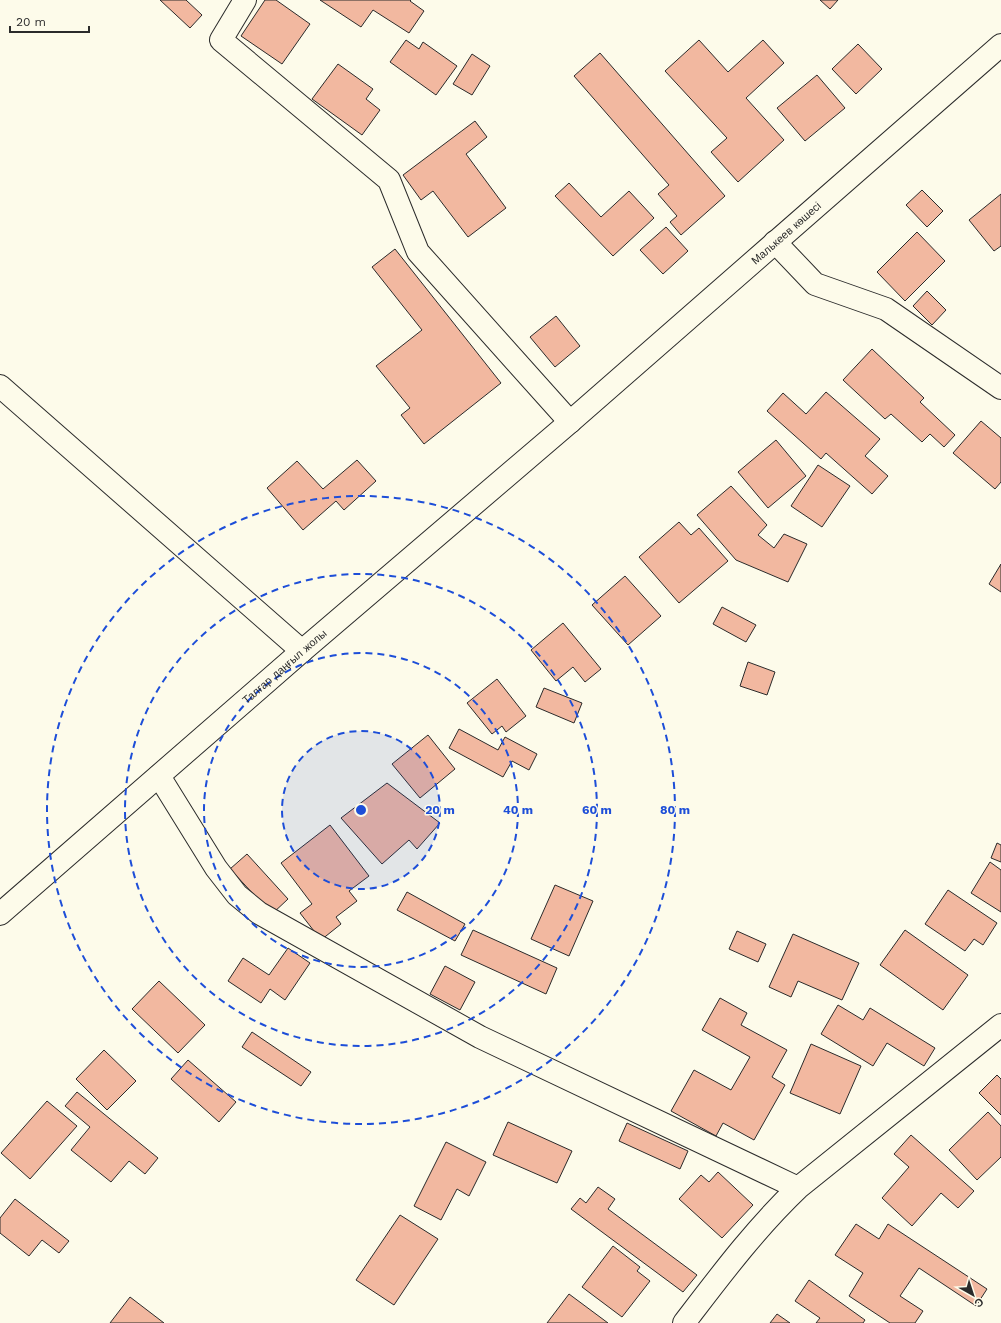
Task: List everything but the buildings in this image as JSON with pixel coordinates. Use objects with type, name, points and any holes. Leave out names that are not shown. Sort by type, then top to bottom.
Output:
[{"type":"street","points":[[244,0],[221,40],[389,180],[418,252],[570,422]]},
{"type":"street","name":"Малькеев көшесі","points":[[570,422],[1001,44]]},
{"type":"street","points":[[775,242],[815,284],[886,309],[1001,388]]},
{"type":"street","points":[[0,386],[302,651]]},
{"type":"street","name":"Талғар даңғыл жолы","points":[[0,914],[302,651],[570,422]]},
{"type":"street","points":[[159,776],[216,868],[237,895],[259,913],[480,1037],[798,1188]]},
{"type":"street","points":[[684,1323],[753,1234],[778,1206],[798,1188],[1001,1025]]}]
